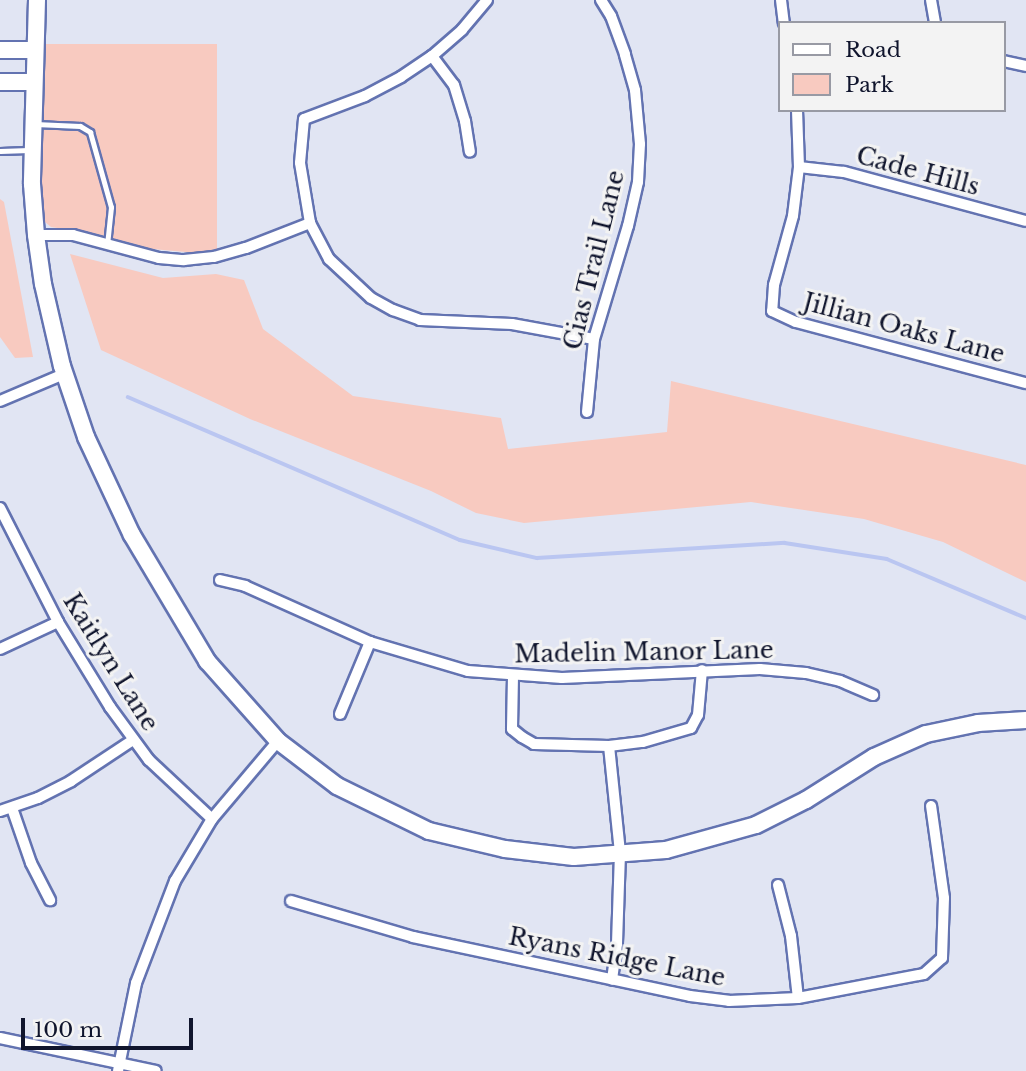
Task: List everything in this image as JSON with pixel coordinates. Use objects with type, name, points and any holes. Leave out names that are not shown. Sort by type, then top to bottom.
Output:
[{"type":"street","points":[[37,0],[32,149],[36,235],[43,284],[64,374],[86,437],[111,493],[180,619],[207,661],[278,741],[337,786],[429,831],[505,849],[574,857],[666,850],[757,825],[806,800],[874,757],[926,734],[978,723],[1026,720]]},
{"type":"street","points":[[487,0],[462,30],[432,56],[365,96],[304,119],[300,163],[310,223],[329,259],[371,298],[393,310],[420,320],[512,324],[594,339]]},
{"type":"street","name":"Cias Trail Lane","points":[[587,412],[594,339],[628,226],[638,182],[640,144],[635,90],[611,16],[601,0]]},
{"type":"street","points":[[781,0],[784,21]]},
{"type":"street","points":[[931,0],[935,21]]},
{"type":"street","points":[[0,50],[35,50]]},
{"type":"street","points":[[432,56],[454,85],[466,121],[470,152]]},
{"type":"street","points":[[1005,61],[1026,66]]},
{"type":"street","points":[[0,82],[34,82]]},
{"type":"street","points":[[797,112],[799,167]]},
{"type":"street","name":"Cade Hills","points":[[799,167],[844,172],[1026,221]]},
{"type":"street","name":"Jillian Oaks Lane","points":[[799,167],[793,216],[774,285],[772,311],[796,322],[1026,383]]},
{"type":"street","points":[[36,235],[73,235],[159,258],[214,257],[310,223]]},
{"type":"street","points":[[0,401],[64,374]]},
{"type":"street","name":"Kaitlyn Lane","points":[[0,509],[58,622],[133,740],[179,792],[212,819]]},
{"type":"street","name":"Madelin Manor Lane","points":[[219,580],[245,586],[370,642],[468,671],[562,678],[761,669],[806,673],[840,681],[873,695]]},
{"type":"street","points":[[0,649],[58,622]]},
{"type":"street","points":[[340,714],[370,642]]},
{"type":"street","points":[[513,676],[512,729],[522,737],[534,744],[609,746],[654,740],[691,728],[698,715],[702,670]]},
{"type":"street","points":[[0,811],[71,781],[133,740]]},
{"type":"street","points":[[119,1067],[136,983],[157,922],[175,881],[212,819],[278,741]]},
{"type":"street","points":[[609,746],[620,853],[617,944],[611,979]]},
{"type":"street","name":"Ryans Ridge Lane","points":[[291,901],[337,917],[413,937],[611,979],[729,1001],[798,998],[924,974],[937,966],[944,948],[944,898],[931,806]]},
{"type":"street","points":[[12,808],[31,863],[50,900]]},
{"type":"street","points":[[778,885],[791,936],[798,998]]},
{"type":"street","points":[[0,1038],[119,1067],[156,1071]]},
{"type":"lane","points":[[34,124],[80,126],[90,132],[111,207],[107,244]]},
{"type":"lane","points":[[0,151],[32,149]]},
{"type":"green space","points":[[42,44],[217,44],[217,249],[197,253],[152,249],[97,234],[51,227],[45,222],[40,188]]},
{"type":"green space","points":[[0,199],[4,202],[33,357],[15,358],[0,337]]},
{"type":"green space","points":[[70,254],[163,278],[216,274],[244,280],[263,329],[353,396],[501,418],[508,449],[667,432],[671,381],[1026,465],[1026,582],[943,542],[864,519],[751,502],[524,523],[476,513],[431,491],[250,419],[101,350]]},
{"type":"waterway","points":[[128,397],[460,540],[537,558],[785,543],[887,559],[1026,618]]}]
